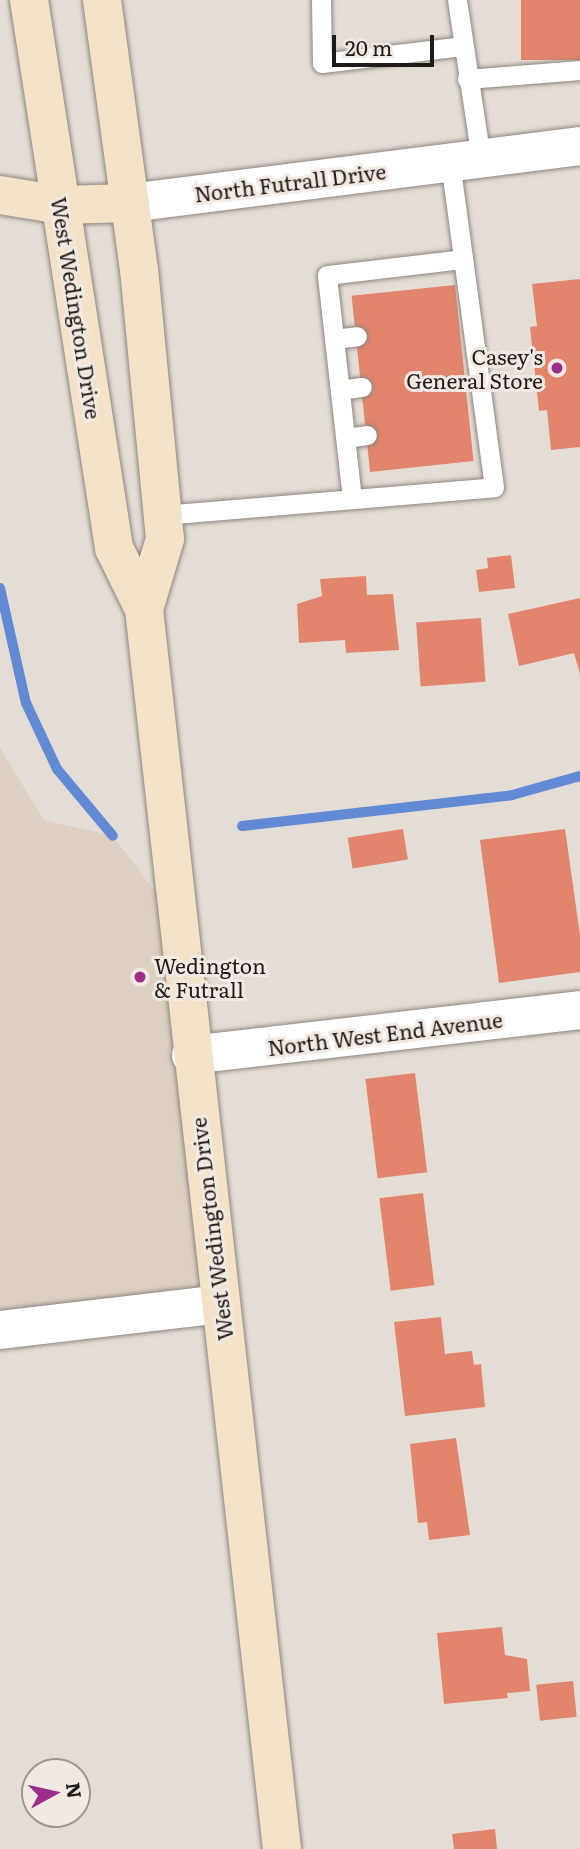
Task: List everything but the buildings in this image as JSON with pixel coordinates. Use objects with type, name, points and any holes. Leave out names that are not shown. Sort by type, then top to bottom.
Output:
[{"type":"main road","name":"West Wedington Drive","points":[[29,0],[114,548],[144,609],[191,1055],[282,1849]]},
{"type":"main road","name":"West Wedington Drive","points":[[102,0],[130,203],[165,539],[144,609]]},
{"type":"main road","name":"North Futrall Drive","points":[[0,195],[61,205],[130,203]]},
{"type":"street","name":"North Futrall Drive","points":[[130,203],[580,146]]},
{"type":"street","name":"North West End Avenue","points":[[191,1055],[580,1010]]},
{"type":"street","points":[[0,1330],[220,1304]]},
{"type":"lane","points":[[321,0],[322,63],[462,46]]},
{"type":"lane","points":[[163,515],[494,487],[478,422],[465,323],[463,259],[467,79],[457,0]]},
{"type":"lane","points":[[467,79],[580,70]]},
{"type":"lane","points":[[352,499],[327,275],[463,259]]},
{"type":"lane","points":[[334,339],[357,336]]},
{"type":"lane","points":[[340,390],[362,387]]},
{"type":"lane","points":[[346,438],[368,435]]},
{"type":"shaded area","points":[[0,748],[44,820],[113,836],[176,919],[220,1304],[0,1330]]},
{"type":"waterway","points":[[0,588],[26,703],[57,769],[113,836]]},
{"type":"waterway","points":[[242,826],[512,795],[580,776]]},
{"type":"place","name":"Casey's General Store","points":[[557,368]]},
{"type":"place","name":"Wedington & Futrall","points":[[140,977]]}]
